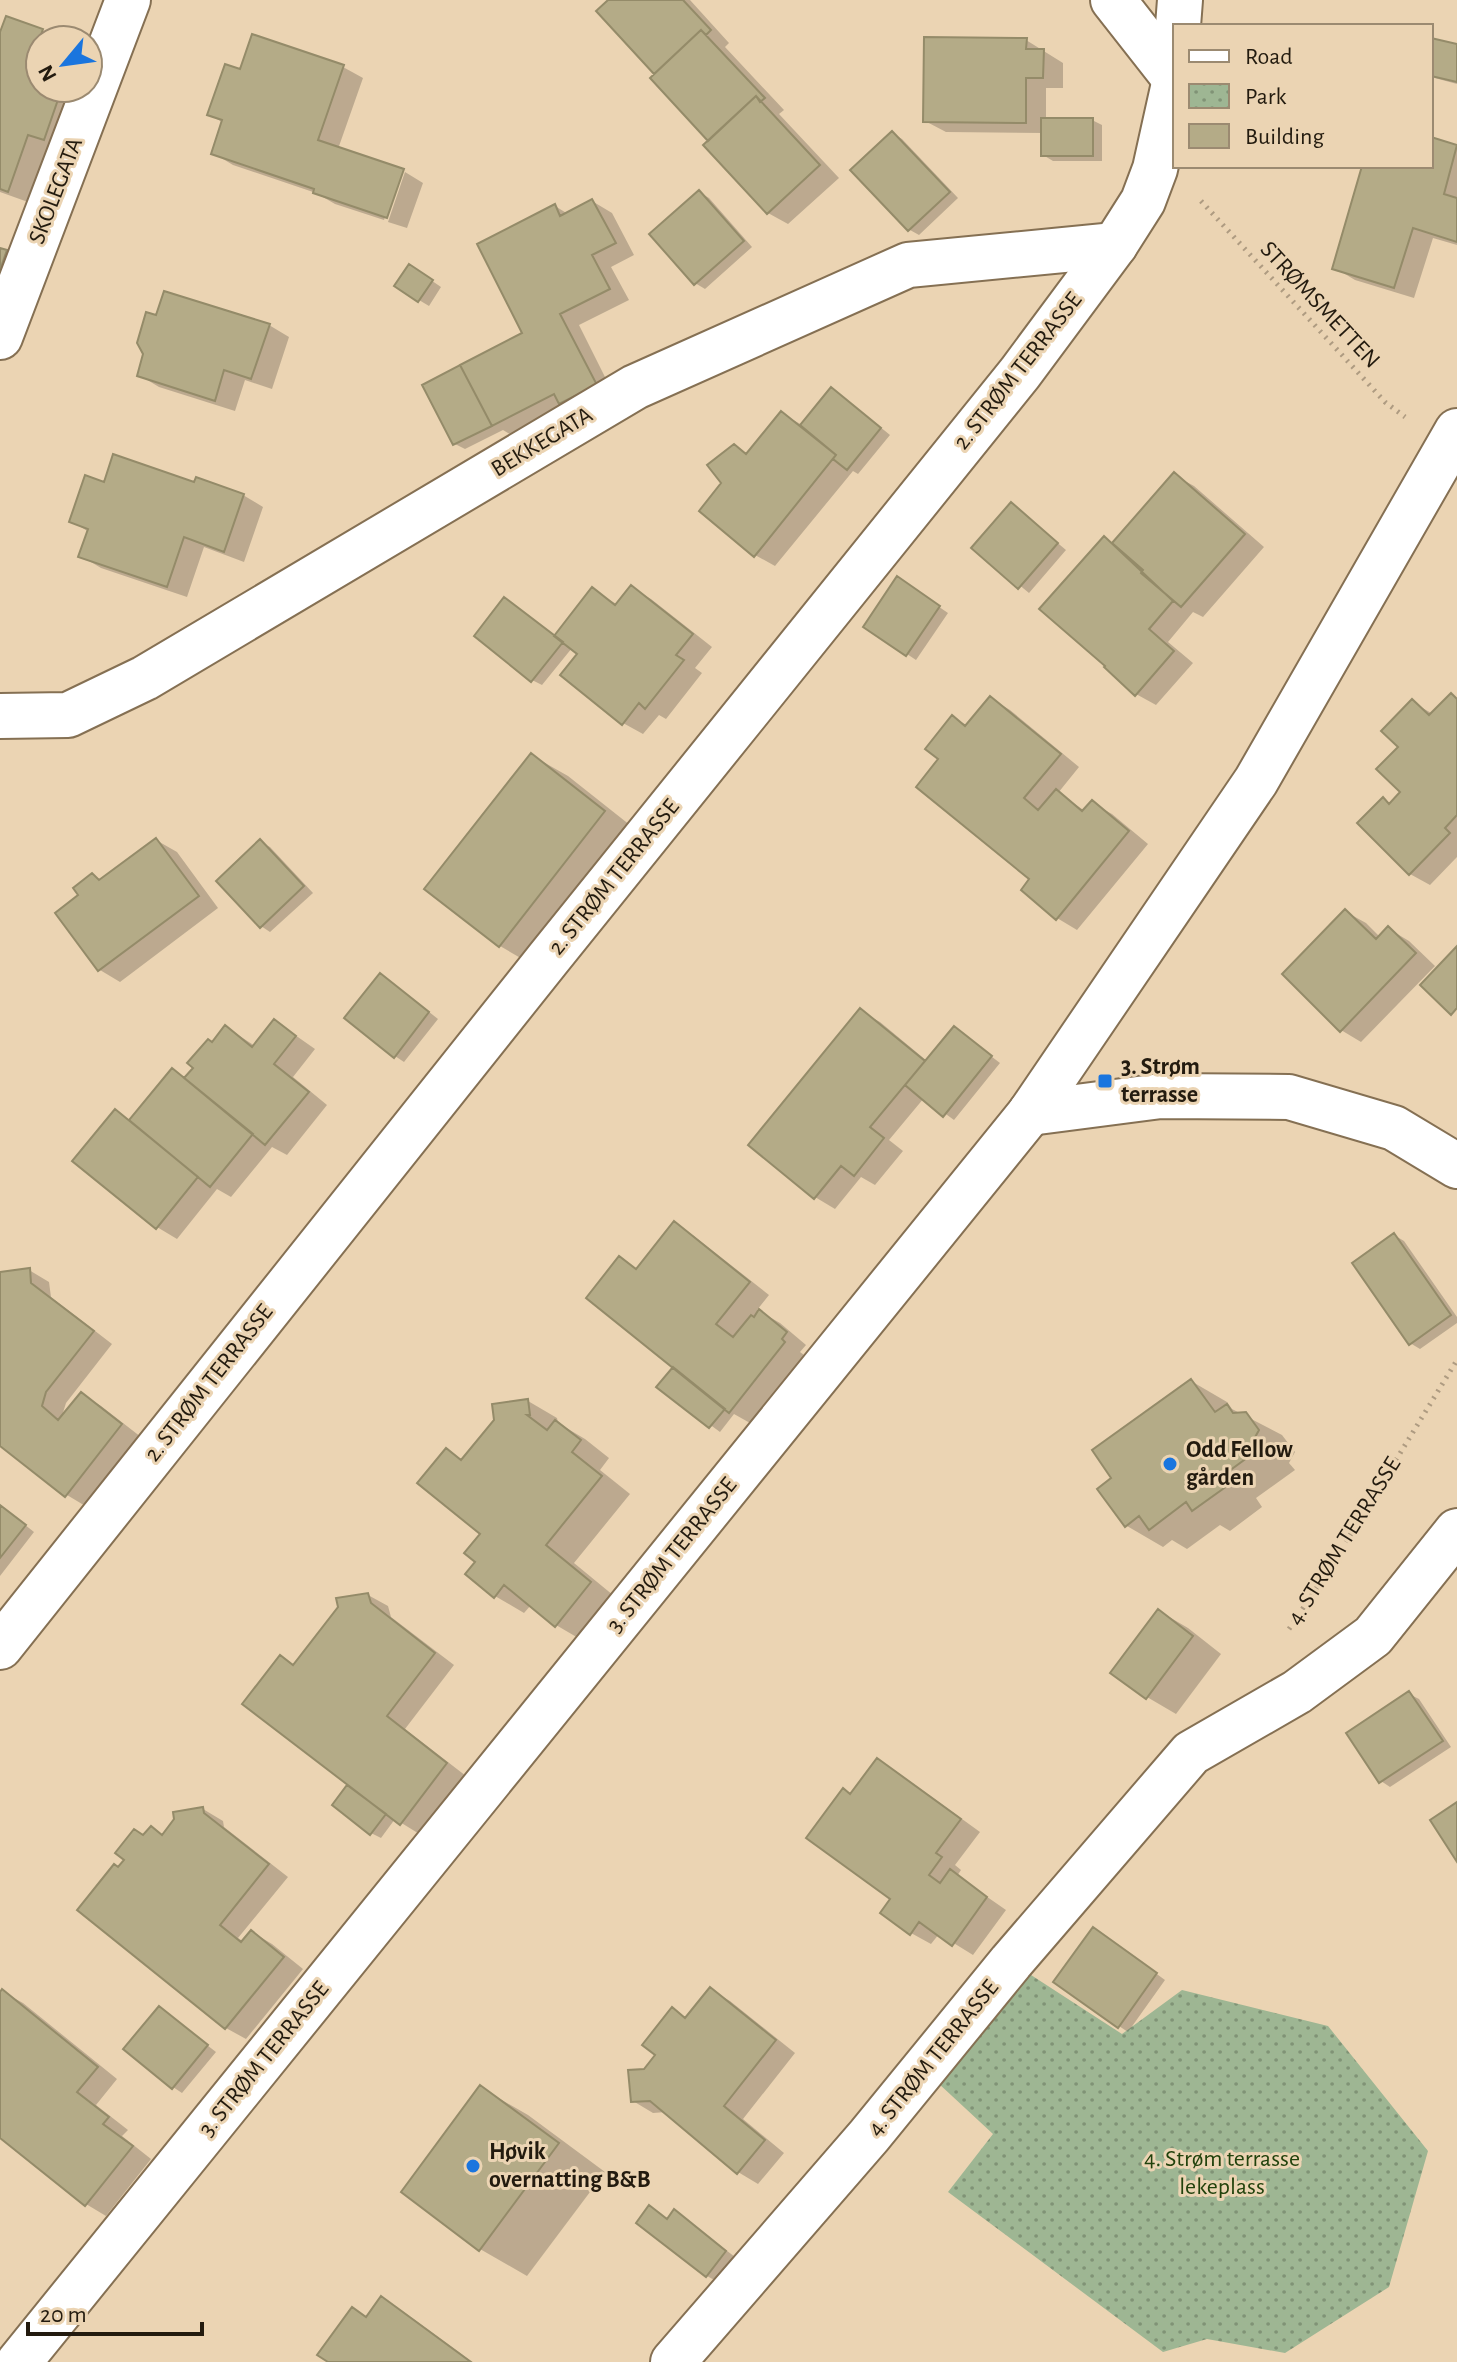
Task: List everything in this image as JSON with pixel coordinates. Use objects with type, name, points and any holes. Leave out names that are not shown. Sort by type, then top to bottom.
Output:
[{"type":"main road","name":"SKOLEGATA","points":[[0,337],[128,0]]},
{"type":"main road","points":[[1113,0],[1173,76]]},
{"type":"main road","points":[[1178,24],[1180,0]]},
{"type":"main road","name":"2. STRØM TERRASSE","points":[[0,1647],[316,1248],[1020,373],[1115,245],[1143,201],[1155,169],[1173,88]]},
{"type":"main road","name":"BEKKEGATA","points":[[0,716],[68,715],[145,678],[635,387],[908,265],[1115,245]]},
{"type":"main road","name":"3. STRØM TERRASSE","points":[[19,2362],[1030,1113],[1256,781],[1452,441]]},
{"type":"main road","points":[[1030,1113],[1161,1096],[1289,1097],[1394,1128],[1457,1166]]},
{"type":"main road","name":"4. STRØM TERRASSE","points":[[673,2362],[869,2136],[1011,1962],[1191,1753],[1297,1692],[1373,1636],[1457,1531]]},
{"type":"path","name":"STRØMSMETTEN","points":[[1196,195],[1385,402],[1452,441]]},
{"type":"path","name":"4. STRØM TERRASSE","points":[[1282,1639],[1330,1568],[1457,1360]]},
{"type":"green space","name":"4. Strøm terrasse lekeplass","points":[[1011,1962],[1122,2034],[1182,1990],[1328,2026],[1428,2151],[1389,2287],[1285,2353],[1207,2339],[1163,2352],[948,2192],[993,2134],[924,2070]]},
{"type":"building","points":[[608,0],[683,0],[711,30],[706,35],[701,30],[654,74],[596,11]]},
{"type":"building","points":[[6,16],[29,24],[24,24],[24,104],[56,104],[44,140],[28,135],[8,192],[0,189],[0,32]]},
{"type":"building","points":[[701,30],[765,98],[760,102],[756,96],[708,141],[650,78]]},
{"type":"building","points":[[252,34],[344,65],[318,140],[404,169],[387,218],[211,154],[222,120],[207,115],[225,64],[240,69]]},
{"type":"building","points":[[924,37],[1027,38],[1026,49],[1044,49],[1043,78],[1026,78],[1026,123],[923,122]]},
{"type":"building","points":[[1433,38],[1457,44],[1457,82],[1433,76]]},
{"type":"building","points":[[756,96],[820,165],[767,214],[703,145]]},
{"type":"building","points":[[1041,118],[1093,118],[1093,156],[1041,156]]},
{"type":"building","points":[[892,131],[950,192],[908,231],[850,170]]},
{"type":"building","points":[[1433,138],[1457,145],[1444,194],[1457,198],[1457,242],[1413,228],[1394,288],[1332,269],[1361,168],[1433,168]]},
{"type":"building","points":[[699,190],[744,241],[694,285],[649,234]]},
{"type":"building","points":[[592,199],[616,243],[592,255],[610,289],[560,314],[597,385],[559,404],[554,394],[492,426],[460,365],[522,333],[477,244],[555,204],[560,216]]},
{"type":"building","points":[[0,248],[7,250],[0,270]]},
{"type":"building","points":[[409,264],[433,280],[418,302],[394,286]]},
{"type":"building","points":[[164,291],[270,324],[251,379],[224,370],[215,401],[137,376],[143,354],[137,343],[146,312],[156,315]]},
{"type":"building","points":[[460,365],[492,426],[453,445],[422,385]]},
{"type":"building","points":[[831,387],[881,428],[847,470],[833,459],[836,455],[800,425]]},
{"type":"building","points":[[781,411],[836,455],[754,557],[699,511],[721,483],[707,465],[734,444],[746,454]]},
{"type":"building","points":[[113,454],[194,482],[196,477],[244,494],[224,552],[184,537],[167,587],[78,557],[88,529],[69,522],[85,475],[104,482]]},
{"type":"building","points":[[1174,472],[1245,534],[1181,607],[1112,543]]},
{"type":"building","points":[[1011,502],[1058,543],[1018,589],[971,548]]},
{"type":"building","points":[[1104,536],[1173,601],[1149,629],[1174,651],[1135,696],[1039,609]]},
{"type":"building","points":[[897,576],[940,606],[906,656],[863,627]]},
{"type":"building","points":[[631,585],[693,634],[676,655],[684,660],[645,709],[639,703],[622,725],[560,675],[577,654],[554,636],[592,587],[615,605]]},
{"type":"building","points":[[504,597],[563,642],[531,682],[474,636]]},
{"type":"building","points":[[1451,693],[1457,699],[1457,815],[1445,828],[1450,833],[1409,875],[1357,823],[1383,797],[1389,804],[1400,792],[1376,769],[1398,747],[1381,731],[1412,699],[1429,715]]},
{"type":"building","points":[[990,696],[1061,754],[1024,798],[1038,810],[1056,789],[1082,811],[1092,800],[1129,831],[1056,920],[1021,890],[1029,879],[916,787],[938,759],[925,749],[952,715],[965,726]]},
{"type":"building","points":[[531,753],[605,811],[499,947],[424,889]]},
{"type":"building","points":[[156,838],[199,896],[98,971],[55,913],[78,895],[73,888],[92,873],[99,880]]},
{"type":"building","points":[[260,839],[304,886],[260,928],[216,881]]},
{"type":"building","points":[[1345,909],[1376,939],[1388,926],[1416,953],[1340,1032],[1282,974]]},
{"type":"building","points":[[1457,946],[1457,1008],[1451,1015],[1420,985]]},
{"type":"building","points":[[380,973],[429,1012],[394,1058],[344,1018]]},
{"type":"building","points":[[860,1008],[925,1061],[870,1127],[884,1138],[854,1176],[841,1166],[814,1199],[748,1145]]},
{"type":"building","points":[[274,1019],[296,1036],[274,1064],[309,1092],[265,1145],[184,1078],[193,1068],[187,1063],[208,1039],[212,1042],[225,1025],[252,1047]]},
{"type":"building","points":[[954,1026],[992,1056],[943,1117],[905,1085]]},
{"type":"building","points":[[172,1068],[253,1134],[210,1187],[129,1120]]},
{"type":"building","points":[[115,1109],[198,1177],[156,1229],[72,1161]]},
{"type":"building","points":[[674,1221],[750,1282],[716,1324],[733,1337],[759,1309],[787,1332],[782,1339],[785,1342],[729,1413],[586,1298],[619,1256],[636,1269]]},
{"type":"building","points":[[1394,1233],[1451,1315],[1409,1345],[1352,1263]]},
{"type":"building","points":[[30,1268],[31,1283],[94,1331],[46,1392],[42,1406],[58,1420],[81,1392],[122,1424],[65,1497],[0,1446],[0,1272]]},
{"type":"building","points":[[673,1367],[725,1409],[709,1428],[656,1387]]},
{"type":"building","name":"Odd Fellow gården","points":[[1191,1379],[1215,1412],[1227,1404],[1233,1413],[1246,1412],[1259,1430],[1253,1441],[1259,1449],[1221,1477],[1227,1486],[1192,1511],[1186,1502],[1149,1530],[1139,1516],[1125,1527],[1097,1489],[1111,1478],[1092,1450]]},
{"type":"building","points":[[528,1399],[530,1415],[527,1415],[547,1430],[555,1420],[581,1440],[572,1452],[602,1476],[546,1545],[591,1582],[555,1627],[504,1585],[494,1598],[465,1574],[475,1562],[464,1553],[480,1534],[417,1483],[446,1448],[461,1460],[494,1420],[492,1404]]},
{"type":"building","points":[[0,1505],[26,1525],[0,1558]]},
{"type":"building","points":[[368,1593],[371,1603],[435,1653],[387,1716],[447,1763],[400,1825],[242,1704],[280,1655],[293,1665],[338,1607],[336,1598]]},
{"type":"building","points":[[1158,1609],[1193,1636],[1146,1699],[1110,1673]]},
{"type":"building","points":[[1409,1691],[1443,1741],[1379,1783],[1346,1733]]},
{"type":"building","points":[[877,1758],[961,1819],[936,1853],[942,1857],[929,1875],[940,1883],[950,1869],[987,1897],[952,1946],[919,1922],[910,1935],[880,1913],[890,1899],[806,1838],[843,1788],[850,1794]]},
{"type":"building","points":[[347,1785],[386,1814],[370,1835],[332,1805]]},
{"type":"building","points":[[1457,1802],[1457,1862],[1430,1820]]},
{"type":"building","points":[[203,1807],[204,1813],[269,1864],[220,1925],[241,1942],[251,1930],[284,1957],[225,2029],[77,1910],[114,1864],[118,1867],[124,1860],[115,1853],[134,1829],[143,1835],[151,1826],[162,1835],[174,1819],[173,1812]]},
{"type":"building","points":[[1093,1927],[1157,1973],[1118,2028],[1053,1982]]},
{"type":"building","points":[[710,1987],[776,2040],[724,2106],[765,2140],[737,2174],[650,2101],[631,2102],[628,2070],[644,2069],[655,2055],[642,2045],[672,2007],[685,2018]]},
{"type":"building","points":[[2,1989],[98,2067],[77,2092],[109,2117],[103,2124],[133,2146],[85,2206],[0,2138]]},
{"type":"building","points":[[159,2006],[208,2045],[172,2089],[123,2049]]},
{"type":"building","points":[[480,2085],[559,2143],[479,2251],[401,2192]]},
{"type":"building","points":[[649,2205],[667,2219],[674,2209],[726,2251],[706,2277],[636,2223]]},
{"type":"building","points":[[381,2296],[471,2362],[328,2362],[317,2355],[352,2307],[366,2317]]},
{"type":"place","name":"3. Strøm terrasse","points":[[1105,1081]]},
{"type":"place","name":"Odd Fellow gården","points":[[1170,1464]]},
{"type":"place","name":"Høvik overnatting B&B","points":[[473,2166]]}]
